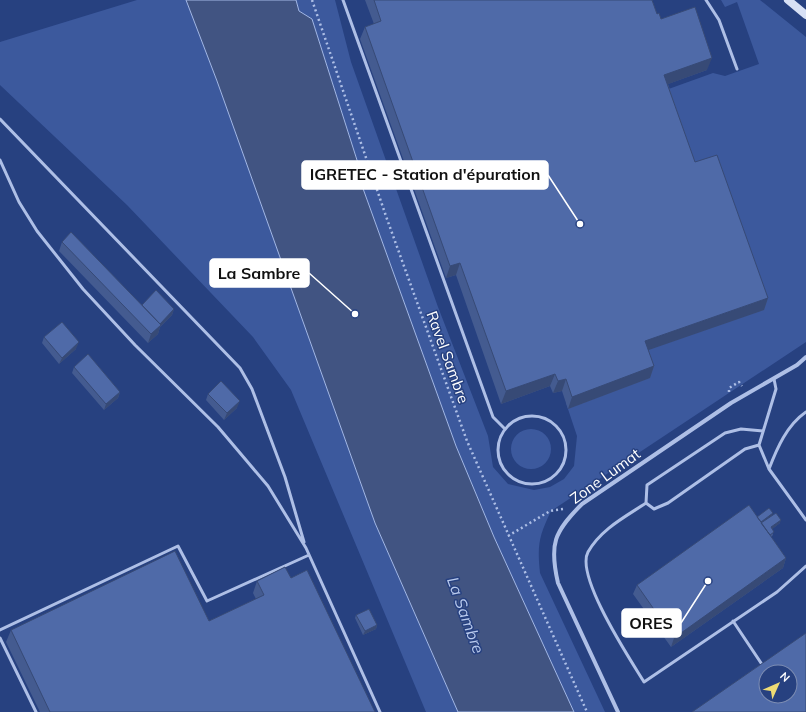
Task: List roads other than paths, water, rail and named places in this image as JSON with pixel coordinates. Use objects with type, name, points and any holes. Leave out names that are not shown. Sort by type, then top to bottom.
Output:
[{"type":"main road","points":[[788,0],[806,15]]},
{"type":"street","name":"Zone Lumat","points":[[618,712],[558,583],[553,563],[555,541],[563,523],[582,504],[731,403],[774,379],[806,357]]},
{"type":"lane","points":[[343,0],[493,417],[505,429]]},
{"type":"lane","points":[[706,0],[719,20],[737,69]]},
{"type":"lane","points":[[0,119],[240,368],[252,389],[285,477],[306,548],[380,712]]},
{"type":"lane","points":[[0,160],[19,202],[42,237],[83,288],[135,345],[218,427],[268,486],[306,548]]},
{"type":"lane","points":[[774,379],[776,389],[759,445],[770,469],[806,520]]},
{"type":"lane","points":[[770,469],[779,444],[798,417],[806,412]]},
{"type":"lane","points":[[534,416],[554,424],[561,432],[565,443],[565,454],[562,465],[555,474],[546,480],[535,483],[524,483],[513,478],[499,461],[498,449],[500,438],[505,429],[513,421],[523,417],[534,416]]},
{"type":"lane","points":[[646,503],[647,485],[725,433],[741,429],[763,431]]},
{"type":"lane","points":[[646,503],[654,509],[668,503],[745,449],[759,445]]},
{"type":"lane","points":[[646,503],[603,532],[587,553],[587,575],[590,582],[606,618],[644,682],[777,592],[806,566]]},
{"type":"lane","points":[[0,630],[178,546],[208,601],[309,555]]},
{"type":"lane","points":[[733,621],[763,664]]},
{"type":"lane","points":[[0,638],[36,712]]},
{"type":"water","name":"La Sambre","points":[[186,0],[296,0],[299,11],[312,19],[364,182],[361,183],[456,446],[494,537],[574,712],[458,712],[375,523],[217,81]]},
{"type":"place","name":"IGRETEC - Station d'épuration","points":[[580,224]]},
{"type":"place","name":"La Sambre","points":[[355,314]]},
{"type":"place","name":"ORES","points":[[708,581]]}]
